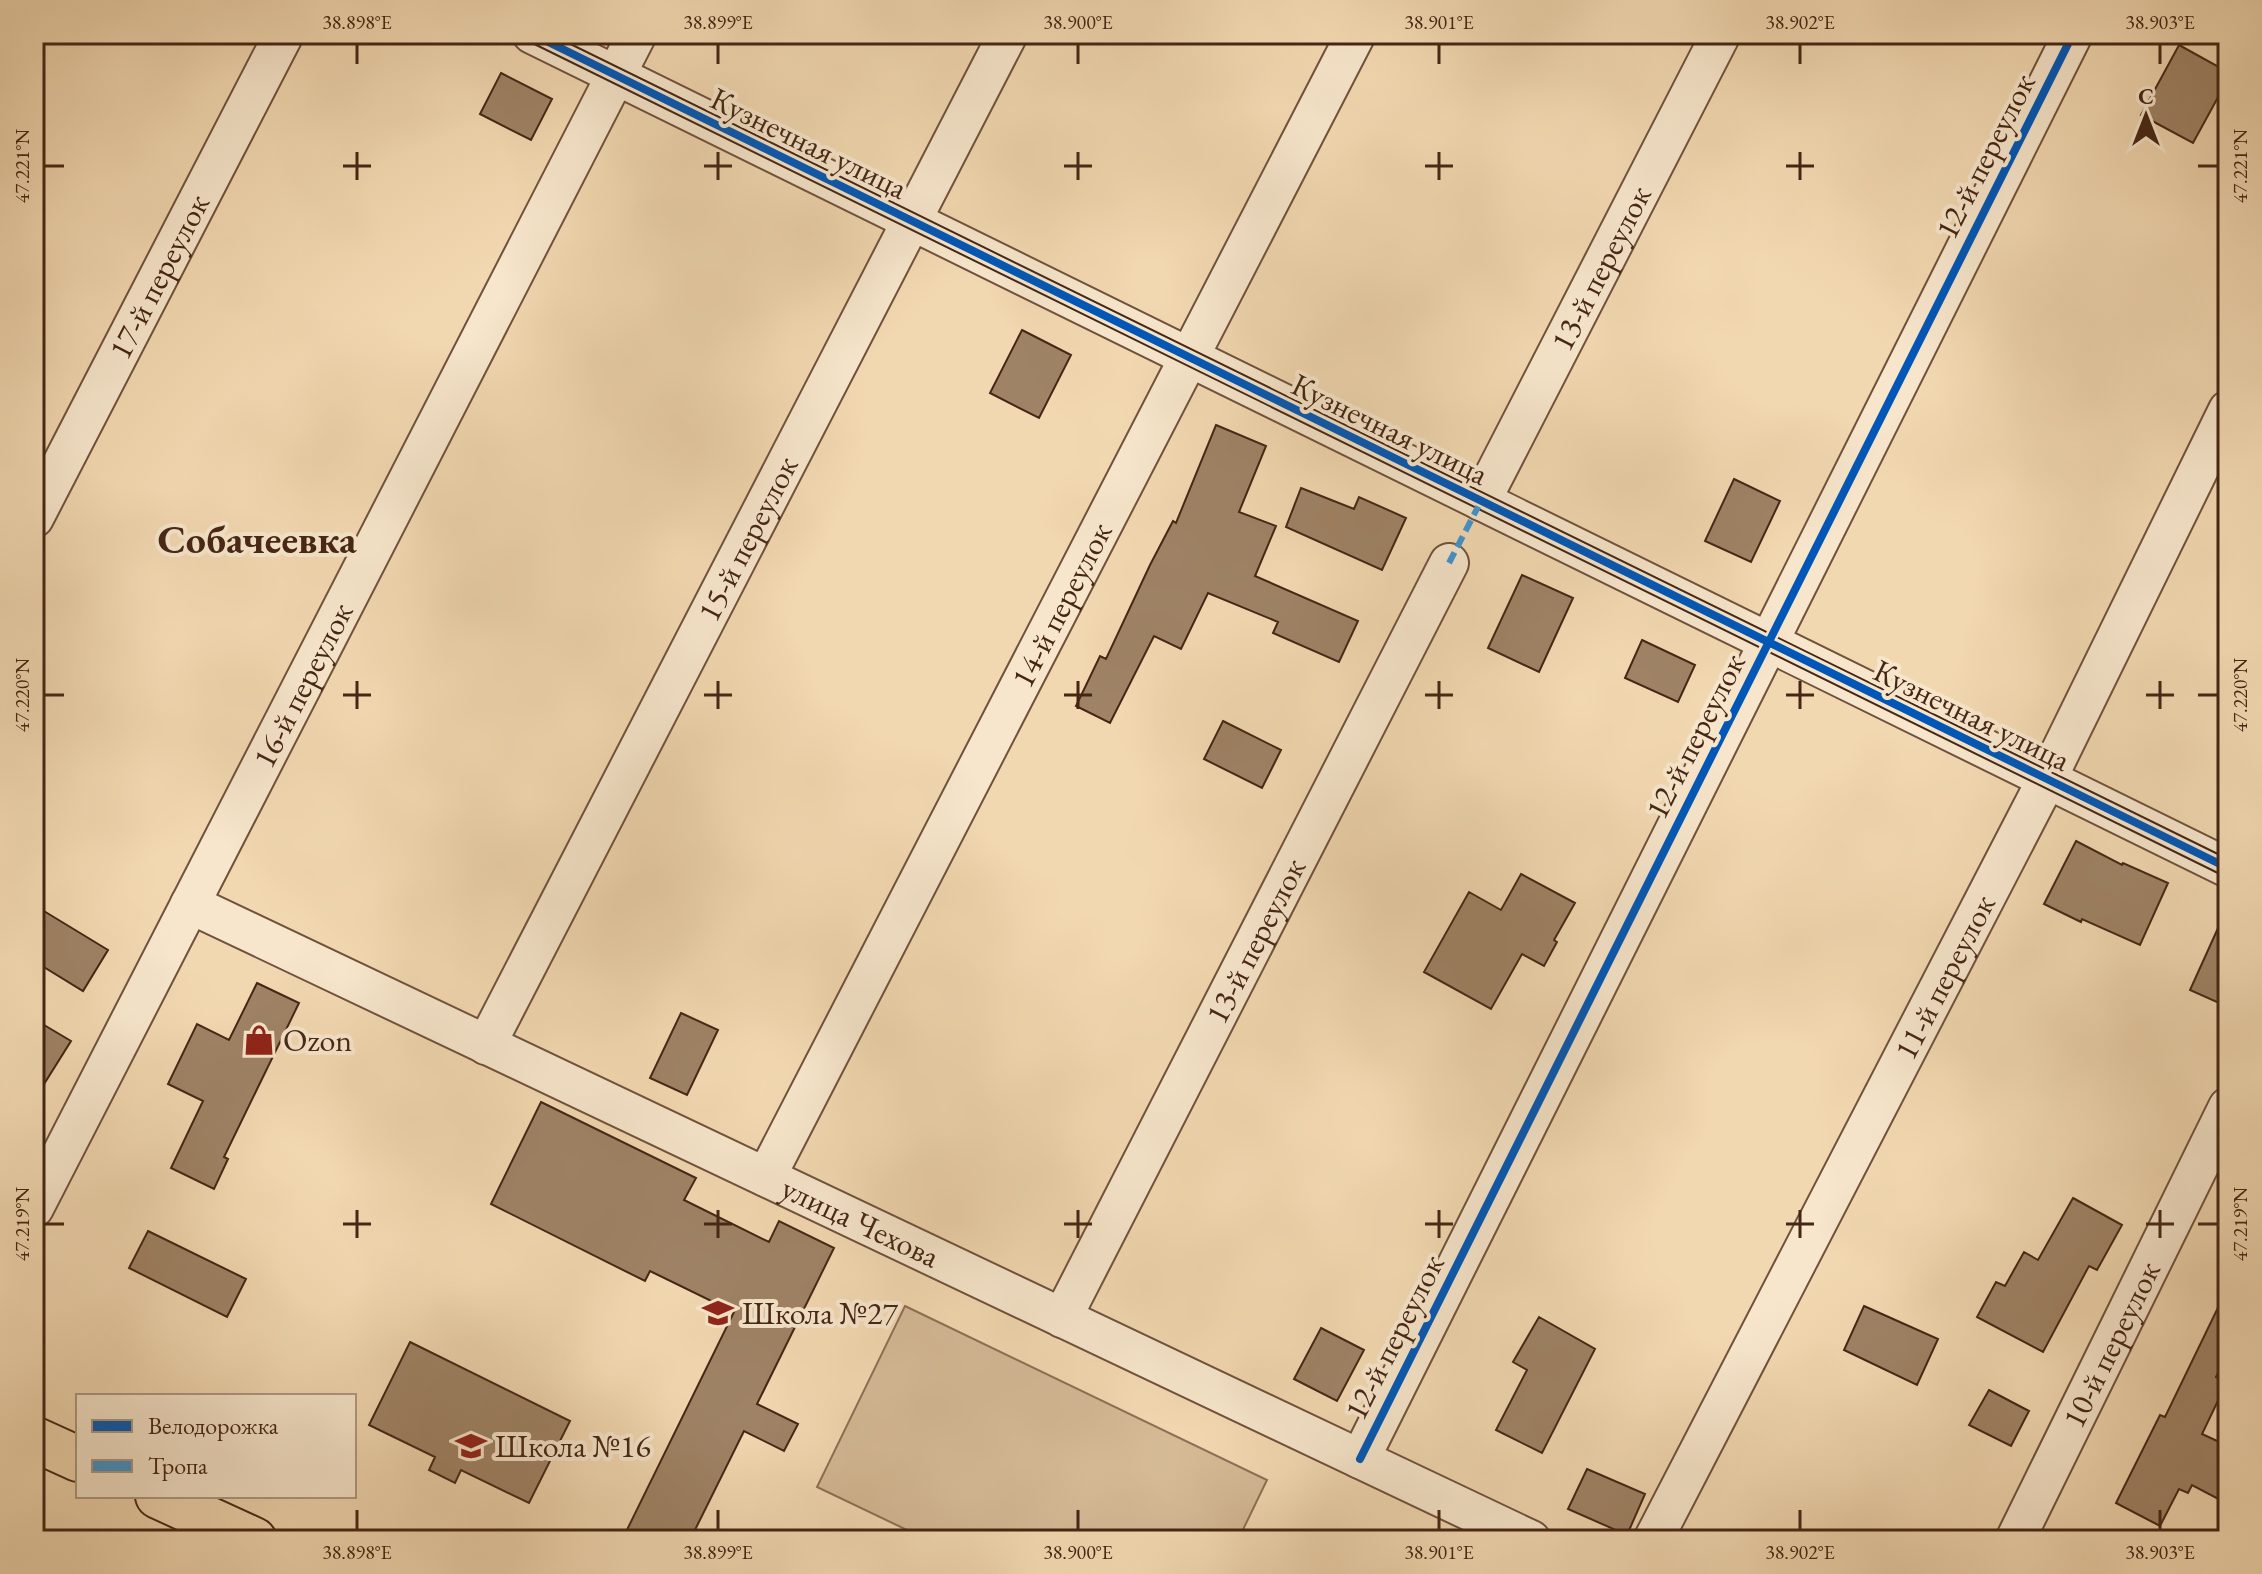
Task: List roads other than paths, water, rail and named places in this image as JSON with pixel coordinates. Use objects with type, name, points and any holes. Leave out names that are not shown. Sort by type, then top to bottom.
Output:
[{"type":"main road","points":[[34,1439],[76,1458]]},
{"type":"main road","points":[[162,1498],[254,1540]]},
{"type":"street","name":"17-й переулок","points":[[34,518],[284,34]]},
{"type":"street","name":"Кузнечная улица","points":[[532,34],[2228,868]]},
{"type":"street","name":"16-й переулок","points":[[34,1208],[637,34]]},
{"type":"street","name":"15-й переулок","points":[[486,1045],[1008,34]]},
{"type":"street","name":"14-й переулок","points":[[766,1177],[1356,34]]},
{"type":"street","name":"13-й переулок","points":[[1481,501],[1721,34]]},
{"type":"street","name":"12-й переулок","points":[[1360,1459],[2073,34]]},
{"type":"street","name":"11-й переулок","points":[[1653,1540],[2047,779],[2228,410]]},
{"type":"street","name":"13-й переулок","points":[[1062,1318],[1449,563]]},
{"type":"street","name":"улица Чехова","points":[[190,904],[1531,1540]]},
{"type":"street","name":"10-й переулок","points":[[2015,1540],[2228,1107]]},
{"type":"tram line","points":[[514,34],[2228,878]]},
{"type":"tram line","points":[[550,34],[2228,859]]},
{"type":"place","name":"Ozon","points":[[259,1040]]},
{"type":"place","name":"Школа №27","points":[[718,1313]]},
{"type":"place","name":"Школа №16","points":[[471,1446]]},
{"type":"district","name":"Собачеевка","points":[[257,539]]}]
